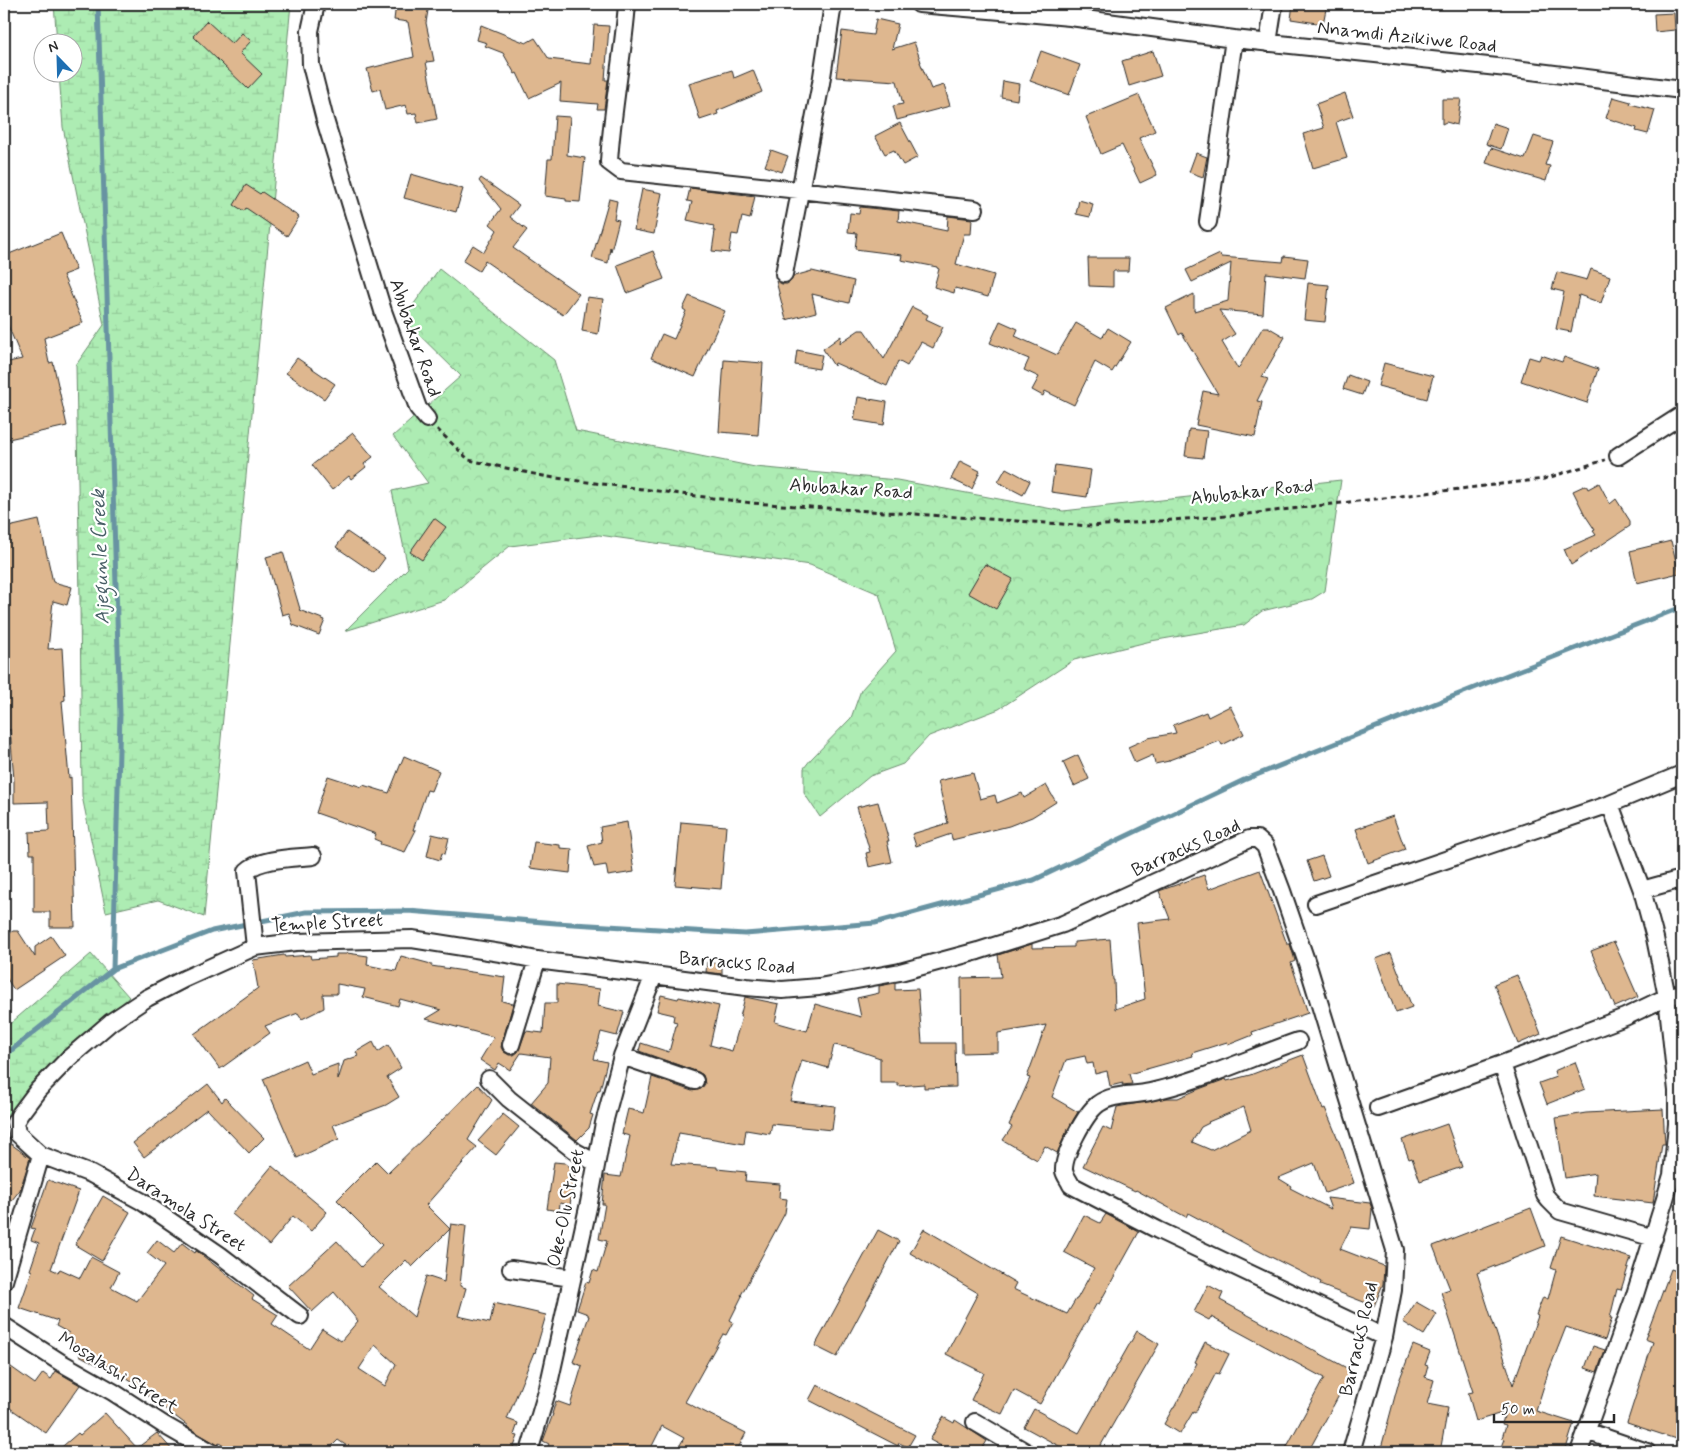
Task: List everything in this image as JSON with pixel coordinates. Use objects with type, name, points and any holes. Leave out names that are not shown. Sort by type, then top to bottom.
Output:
[{"type":"street","name":"Abubakar Road","points":[[316,4],[310,31],[311,64],[320,102],[383,312],[418,408],[427,419]]},
{"type":"street","points":[[627,4],[611,132],[609,162],[612,166],[621,171],[975,209]]},
{"type":"street","points":[[784,274],[821,83],[833,4]]},
{"type":"street","name":"Nnamdi Azikiwe Road","points":[[919,4],[951,5],[1070,17],[1234,39],[1507,68],[1682,90]]},
{"type":"street","points":[[1268,43],[1274,4]]},
{"type":"street","points":[[1208,222],[1234,39]]},
{"type":"street","points":[[1618,456],[1682,415]]},
{"type":"street","points":[[1316,904],[1610,804],[1682,774]]},
{"type":"street","points":[[1579,1452],[1633,1301],[1654,1238],[1672,1174],[1680,1091],[1674,995],[1655,938],[1642,890],[1610,804]]},
{"type":"street","name":"Barracks Road","points":[[654,975],[782,990],[820,986],[900,972],[978,951],[1063,924],[1249,839],[1257,839],[1265,846],[1309,969],[1395,1250],[1393,1290],[1384,1337],[1351,1452]]},
{"type":"street","points":[[255,943],[247,871],[252,866],[279,859],[313,856]]},
{"type":"street","points":[[1642,890],[1682,879]]},
{"type":"street","name":"Temple Street","points":[[41,1155],[17,1133],[15,1122],[38,1090],[69,1058],[111,1022],[147,998],[255,943],[412,939],[537,960],[654,975]]},
{"type":"street","points":[[511,1044],[537,960]]},
{"type":"street","name":"Oke-Olu Street","points":[[529,1452],[548,1388],[604,1123],[622,1056],[654,975]]},
{"type":"street","points":[[1378,1108],[1502,1064],[1626,1016],[1674,995]]},
{"type":"street","points":[[1298,1042],[1196,1081],[1148,1093],[1110,1098],[1104,1101],[1086,1118],[1070,1148],[1065,1161],[1064,1173],[1071,1184],[1158,1230],[1384,1337]]},
{"type":"street","points":[[622,1056],[695,1082]]},
{"type":"street","points":[[1502,1064],[1548,1200],[1560,1211],[1654,1238]]},
{"type":"street","points":[[489,1078],[509,1099],[576,1152],[596,1163]]},
{"type":"street","points":[[4,1282],[41,1155]]},
{"type":"street","name":"Daramola Street","points":[[41,1155],[92,1174],[140,1201],[220,1255],[300,1316]]},
{"type":"street","points":[[511,1269],[572,1278]]},
{"type":"street","name":"Mosalashi Street","points":[[4,1326],[60,1362],[211,1452]]},
{"type":"street","points":[[975,1422],[1026,1452]]},
{"type":"street","points":[[1586,1430],[1647,1452]]},
{"type":"path","name":"Abubakar Road","points":[[427,419],[469,460],[548,477],[752,502],[1091,526],[1240,516],[1544,479],[1618,456]]},
{"type":"green space","points":[[54,4],[291,4],[204,917],[158,900],[106,912],[82,796],[76,365],[104,325],[63,127],[60,82],[82,82],[82,32],[56,32]]},
{"type":"green space","points":[[439,269],[554,360],[576,431],[755,467],[897,480],[1063,511],[1341,480],[1325,591],[1312,599],[1262,611],[1244,625],[1151,641],[1074,660],[999,709],[929,736],[903,764],[870,776],[820,817],[804,793],[804,768],[851,718],[861,690],[896,651],[879,594],[810,565],[599,535],[510,546],[444,600],[345,631],[408,568],[392,491],[428,483],[393,436],[461,376],[403,319]]},
{"type":"green space","points":[[91,954],[129,997],[27,1093],[4,1118],[4,1029]]},
{"type":"building","points":[[396,4],[429,4],[426,23],[434,61],[426,62],[437,119],[418,123],[416,113],[408,114],[406,105],[385,110],[380,89],[373,91],[367,69],[414,57],[408,22],[394,20]]},
{"type":"building","points":[[1293,4],[1327,4],[1323,24],[1291,19]]},
{"type":"building","points":[[1674,13],[1675,30],[1655,32],[1654,14]]},
{"type":"building","points":[[876,19],[898,24],[892,49],[914,42],[931,89],[944,85],[950,106],[897,120],[893,106],[903,104],[897,81],[836,77],[842,31],[873,35]]},
{"type":"building","points":[[207,21],[232,44],[242,33],[251,41],[240,53],[262,74],[248,89],[193,36]]},
{"type":"building","points":[[481,25],[526,43],[535,38],[549,59],[591,64],[594,25],[609,26],[605,80],[608,80],[604,109],[597,109],[598,104],[560,101],[561,83],[529,98],[517,73],[515,74],[503,53],[485,46],[487,43],[477,40]]},
{"type":"building","points":[[1041,51],[1080,65],[1069,95],[1030,81]]},
{"type":"building","points":[[1153,51],[1161,76],[1129,86],[1122,61]]},
{"type":"building","points":[[732,70],[734,78],[753,70],[762,92],[717,111],[718,114],[700,120],[689,83]]},
{"type":"building","points":[[1003,81],[1019,84],[1017,100],[1001,97]]},
{"type":"building","points":[[1345,93],[1353,116],[1336,122],[1347,158],[1313,168],[1303,134],[1324,128],[1316,104]]},
{"type":"building","points":[[1139,95],[1155,131],[1139,138],[1157,175],[1140,183],[1122,145],[1101,154],[1086,117]]},
{"type":"building","points":[[1613,97],[1631,102],[1630,104],[1655,110],[1648,134],[1636,131],[1637,128],[1606,118]]},
{"type":"building","points":[[1442,99],[1461,99],[1457,125],[1446,122],[1442,124]]},
{"type":"building","points":[[555,116],[570,117],[567,155],[585,158],[580,202],[545,196],[548,159],[552,159]]},
{"type":"building","points":[[900,123],[918,157],[903,165],[894,150],[885,154],[875,136]]},
{"type":"building","points":[[1493,123],[1508,128],[1501,149],[1486,144]]},
{"type":"building","points":[[1534,136],[1553,142],[1545,165],[1550,166],[1546,181],[1486,163],[1491,148],[1525,159]]},
{"type":"building","points":[[771,150],[788,156],[782,172],[765,166]]},
{"type":"building","points":[[1196,153],[1207,157],[1203,177],[1189,172]]},
{"type":"building","points":[[411,174],[463,189],[456,212],[404,198]]},
{"type":"building","points":[[481,178],[519,205],[510,217],[527,230],[513,248],[579,294],[563,315],[485,261],[479,271],[463,261],[473,245],[484,252],[497,230],[490,224],[501,209],[479,181]]},
{"type":"building","points":[[246,185],[260,194],[262,192],[299,217],[287,236],[246,208],[244,211],[234,205]]},
{"type":"building","points":[[690,188],[755,196],[750,219],[742,217],[738,235],[732,234],[729,253],[712,251],[714,226],[687,220],[692,202],[687,201]]},
{"type":"building","points":[[642,189],[662,193],[654,234],[634,230]]},
{"type":"building","points":[[609,199],[617,201],[614,219],[619,220],[611,251],[610,247],[608,263],[592,258]]},
{"type":"building","points":[[1079,200],[1093,204],[1090,217],[1076,214]]},
{"type":"building","points":[[860,207],[899,211],[898,221],[947,231],[948,216],[972,219],[971,234],[964,234],[956,264],[994,275],[988,297],[955,288],[954,293],[934,287],[939,269],[937,267],[901,260],[902,255],[855,249],[857,233],[848,232],[850,213],[859,214]]},
{"type":"building","points":[[61,233],[76,270],[63,275],[83,323],[44,338],[49,363],[53,362],[67,426],[4,440],[4,363],[22,359],[4,316],[4,256]]},
{"type":"building","points":[[653,251],[664,279],[627,293],[617,265]]},
{"type":"building","points":[[1220,254],[1221,257],[1283,262],[1284,256],[1308,259],[1305,278],[1266,273],[1263,314],[1219,310],[1235,334],[1222,342],[1238,369],[1263,327],[1268,327],[1285,337],[1262,377],[1268,379],[1257,401],[1262,402],[1255,437],[1196,425],[1203,391],[1218,394],[1182,333],[1179,335],[1166,308],[1194,294],[1194,311],[1228,301],[1231,263],[1192,282],[1186,270]]},
{"type":"building","points":[[1088,258],[1129,258],[1128,271],[1113,271],[1113,287],[1089,286]]},
{"type":"building","points":[[1591,269],[1610,276],[1601,303],[1579,295],[1571,332],[1556,329],[1564,292],[1552,289],[1557,272],[1587,280]]},
{"type":"building","points":[[812,271],[854,281],[849,303],[812,294],[816,312],[786,320],[776,281],[787,284],[794,276]]},
{"type":"building","points":[[1308,283],[1329,285],[1325,322],[1304,320]]},
{"type":"building","points":[[689,296],[725,311],[695,377],[651,358],[662,334],[674,339],[686,311],[683,309]]},
{"type":"building","points":[[587,297],[603,299],[598,334],[582,331]]},
{"type":"building","points":[[912,307],[928,315],[926,319],[943,327],[933,348],[921,342],[907,366],[898,361],[887,386],[835,363],[834,366],[823,349],[841,336],[840,343],[859,330],[864,330],[884,359]]},
{"type":"building","points":[[1000,321],[1018,329],[1015,336],[1057,355],[1076,323],[1102,338],[1108,328],[1131,342],[1112,372],[1095,362],[1074,405],[1045,391],[1043,396],[1032,390],[1039,377],[1024,370],[1029,359],[990,343]]},
{"type":"building","points":[[797,350],[822,355],[819,369],[795,365]]},
{"type":"building","points":[[1541,355],[1562,362],[1564,357],[1598,369],[1587,403],[1521,381],[1529,357],[1539,360]]},
{"type":"building","points":[[297,358],[335,384],[324,399],[286,373]]},
{"type":"building","points":[[724,360],[763,363],[758,435],[719,432]]},
{"type":"building","points":[[1384,363],[1433,376],[1427,399],[1378,386]]},
{"type":"building","points":[[1348,375],[1367,382],[1362,395],[1343,389]]},
{"type":"building","points":[[858,397],[887,402],[884,425],[854,420]]},
{"type":"building","points":[[1189,429],[1207,431],[1203,458],[1185,456]]},
{"type":"building","points":[[353,433],[373,457],[364,464],[366,467],[351,479],[349,476],[332,490],[312,465]]},
{"type":"building","points":[[960,461],[980,471],[972,489],[951,479]]},
{"type":"building","points":[[1055,465],[1091,470],[1087,497],[1051,492]]},
{"type":"building","points":[[1006,468],[1030,481],[1023,495],[998,482]]},
{"type":"building","points":[[1599,483],[1610,504],[1616,499],[1630,521],[1630,526],[1571,565],[1564,549],[1596,535],[1573,491],[1586,485],[1588,489]]},
{"type":"building","points":[[434,518],[446,527],[422,560],[410,552]]},
{"type":"building","points":[[39,520],[53,582],[72,587],[67,605],[53,601],[48,649],[62,648],[65,700],[62,701],[69,778],[71,777],[75,927],[50,927],[50,912],[34,912],[34,854],[30,854],[29,832],[49,831],[48,802],[14,803],[10,729],[4,738],[4,528]]},
{"type":"building","points":[[347,532],[385,558],[374,573],[336,547]]},
{"type":"building","points":[[1671,541],[1679,573],[1637,583],[1630,551]]},
{"type":"building","points":[[283,552],[299,610],[325,620],[319,635],[293,625],[289,613],[282,615],[266,557]]},
{"type":"building","points":[[985,564],[1013,579],[996,609],[968,593]]},
{"type":"building","points":[[1230,706],[1244,734],[1222,745],[1220,741],[1169,761],[1155,764],[1153,755],[1135,763],[1128,747],[1148,738],[1176,733],[1173,725],[1206,712],[1208,717]]},
{"type":"building","points":[[1078,755],[1089,779],[1074,786],[1063,762]]},
{"type":"building","points":[[404,756],[439,771],[431,791],[427,790],[413,830],[416,830],[405,852],[380,844],[381,842],[374,839],[376,834],[316,813],[328,776],[389,793]]},
{"type":"building","points":[[973,773],[980,799],[995,795],[997,803],[1022,793],[1024,798],[1046,785],[1056,802],[1032,817],[1009,826],[952,840],[951,834],[916,846],[912,834],[948,823],[938,781]]},
{"type":"building","points":[[878,802],[889,841],[887,841],[892,862],[869,867],[866,853],[870,852],[857,807]]},
{"type":"building","points":[[1393,816],[1405,849],[1368,863],[1356,829]]},
{"type":"building","points":[[627,822],[634,872],[608,876],[606,865],[594,867],[588,846],[602,842],[600,827]]},
{"type":"building","points":[[681,822],[726,826],[721,889],[675,885]]},
{"type":"building","points":[[432,834],[449,838],[445,854],[442,853],[440,860],[427,856]]},
{"type":"building","points":[[534,842],[560,845],[560,848],[572,849],[570,873],[530,868]]},
{"type":"building","points":[[1322,856],[1329,876],[1314,881],[1307,861]]},
{"type":"building","points":[[1260,870],[1287,944],[1290,944],[1295,961],[1291,963],[1308,1013],[1252,1032],[1253,1035],[1228,1045],[1227,1042],[1192,1053],[1193,1056],[1129,1074],[1132,1084],[1122,1085],[1123,1083],[1110,1086],[1107,1071],[1095,1074],[1093,1063],[1087,1064],[1085,1056],[1066,1060],[1052,1097],[1078,1112],[1057,1153],[1045,1146],[1037,1160],[1003,1140],[1012,1127],[1009,1125],[1030,1078],[1027,1077],[1046,1025],[998,1033],[998,1052],[962,1053],[961,978],[1001,977],[998,955],[1032,944],[1032,948],[1074,947],[1074,942],[1110,939],[1115,1009],[1145,999],[1137,923],[1170,919],[1159,891],[1204,875],[1209,889]]},
{"type":"building","points":[[13,931],[18,931],[35,957],[35,947],[51,936],[65,956],[14,990],[4,974],[4,937]]},
{"type":"building","points":[[1614,942],[1638,997],[1615,1007],[1591,951]]},
{"type":"building","points":[[347,953],[368,956],[367,965],[396,971],[401,956],[431,964],[431,966],[505,977],[502,1001],[513,1004],[501,1047],[509,1055],[514,1055],[518,1052],[526,1031],[543,1033],[545,1003],[557,1003],[557,984],[600,989],[598,1006],[624,1012],[617,1036],[601,1032],[594,1059],[607,1062],[600,1090],[598,1090],[590,1114],[593,1115],[589,1128],[577,1140],[531,1103],[548,1083],[550,1057],[521,1053],[510,1070],[499,1063],[495,1070],[480,1060],[494,1037],[426,1019],[441,1010],[400,999],[398,1006],[363,997],[365,989],[337,984],[337,994],[323,994],[324,1008],[302,1019],[298,1013],[265,1026],[270,1033],[220,1069],[194,1034],[258,988],[253,960],[284,955],[285,957],[310,955],[311,959],[336,957],[336,954]]},
{"type":"building","points":[[1391,953],[1412,1007],[1396,1013],[1376,959]]},
{"type":"building","points":[[707,962],[722,964],[722,974],[706,972]]},
{"type":"building","points":[[1517,975],[1541,1034],[1518,1044],[1494,984]]},
{"type":"building","points":[[895,983],[895,990],[918,989],[922,1043],[955,1043],[956,1087],[924,1088],[924,1084],[898,1086],[898,1083],[880,1083],[880,1058],[851,1048],[834,1045],[828,1068],[802,1060],[790,1101],[835,1106],[832,1130],[772,1124],[770,1134],[746,1130],[744,1144],[679,1133],[671,1164],[717,1167],[717,1169],[746,1172],[745,1181],[780,1184],[779,1198],[787,1199],[785,1213],[741,1295],[730,1320],[733,1322],[726,1335],[723,1334],[685,1402],[746,1433],[736,1452],[676,1452],[684,1438],[662,1426],[649,1452],[550,1452],[552,1448],[543,1441],[556,1401],[570,1406],[582,1366],[573,1362],[589,1316],[577,1310],[586,1282],[589,1283],[593,1270],[598,1272],[607,1241],[599,1239],[605,1204],[602,1204],[605,1175],[621,1177],[630,1136],[622,1134],[628,1109],[644,1113],[652,1077],[692,1091],[701,1089],[705,1084],[703,1075],[698,1072],[639,1051],[641,1043],[669,1052],[677,1022],[673,1021],[674,1015],[657,1011],[661,995],[719,1006],[710,1045],[732,1051],[742,1017],[740,1017],[745,997],[779,1004],[775,1022],[807,1031],[815,1004],[861,1017],[857,998],[879,993],[879,986]]},
{"type":"building","points":[[373,1042],[378,1052],[388,1045],[401,1068],[387,1077],[399,1097],[386,1105],[333,1125],[339,1139],[297,1158],[263,1079],[305,1060],[311,1074],[338,1064],[338,1080],[344,1061],[358,1056],[356,1052]]},
{"type":"building","points":[[1303,1055],[1323,1109],[1325,1108],[1343,1151],[1354,1183],[1325,1193],[1314,1163],[1278,1178],[1291,1186],[1290,1188],[1331,1209],[1327,1198],[1370,1203],[1372,1209],[1370,1229],[1351,1227],[1340,1249],[1384,1266],[1383,1284],[1374,1306],[1320,1285],[1321,1282],[1188,1213],[1186,1217],[1136,1190],[1083,1166],[1103,1127],[1111,1131],[1117,1107],[1166,1098],[1178,1098],[1226,1079],[1227,1081],[1250,1075]],"holes":[[[1244,1107],[1251,1130],[1211,1150],[1192,1142],[1201,1127],[1208,1122]]]},
{"type":"building","points":[[1575,1062],[1585,1089],[1547,1104],[1539,1083],[1556,1077],[1554,1071]]},
{"type":"building","points":[[208,1084],[222,1102],[225,1098],[264,1138],[249,1153],[207,1109],[144,1157],[133,1143]]},
{"type":"building","points":[[478,1085],[492,1100],[468,1140],[477,1147],[426,1205],[450,1229],[451,1224],[466,1226],[460,1286],[466,1288],[458,1316],[490,1323],[494,1303],[546,1315],[535,1353],[507,1419],[518,1423],[514,1435],[518,1436],[512,1452],[356,1452],[338,1440],[326,1452],[233,1452],[187,1427],[134,1385],[135,1383],[110,1367],[100,1363],[98,1365],[79,1355],[83,1348],[66,1339],[69,1333],[56,1326],[58,1321],[19,1308],[32,1271],[30,1270],[39,1243],[31,1240],[35,1229],[31,1228],[48,1180],[79,1191],[51,1269],[58,1272],[60,1269],[80,1278],[91,1257],[119,1272],[111,1287],[137,1301],[164,1266],[147,1253],[157,1240],[174,1253],[182,1243],[195,1253],[196,1251],[198,1252],[254,1296],[252,1299],[278,1315],[272,1324],[309,1349],[322,1329],[341,1341],[358,1321],[334,1292],[312,1312],[288,1286],[337,1241],[361,1267],[382,1245],[337,1200],[376,1161],[388,1173]],"holes":[[[450,1229],[444,1282],[426,1276],[414,1317],[379,1287],[406,1260],[412,1267]],[[375,1345],[396,1364],[385,1386],[359,1369]]]},
{"type":"building","points":[[1663,1109],[1665,1144],[1662,1144],[1653,1203],[1594,1196],[1596,1173],[1565,1178],[1556,1118],[1586,1113]]},
{"type":"building","points":[[503,1114],[519,1127],[496,1155],[478,1141]]},
{"type":"building","points":[[1447,1124],[1462,1167],[1420,1181],[1412,1158],[1409,1159],[1402,1140]]},
{"type":"building","points":[[11,1144],[30,1158],[20,1190],[4,1210],[4,1155]]},
{"type":"building","points":[[554,1162],[565,1163],[575,1171],[570,1205],[560,1203],[559,1211],[547,1209]]},
{"type":"building","points":[[272,1166],[327,1212],[311,1231],[293,1216],[269,1245],[232,1214]]},
{"type":"building","points":[[103,1196],[130,1212],[102,1261],[75,1245]]},
{"type":"building","points":[[1531,1208],[1545,1246],[1477,1273],[1513,1385],[1543,1297],[1548,1299],[1556,1270],[1551,1268],[1561,1236],[1631,1258],[1621,1290],[1617,1289],[1610,1318],[1612,1318],[1605,1340],[1566,1327],[1548,1373],[1536,1411],[1574,1423],[1565,1452],[1500,1452],[1505,1439],[1502,1438],[1506,1425],[1502,1424],[1505,1412],[1476,1421],[1468,1393],[1473,1392],[1441,1292],[1450,1289],[1433,1246]]},
{"type":"building","points":[[1106,1214],[1139,1232],[1040,1404],[1014,1390],[1002,1414],[971,1400],[984,1373],[946,1354],[978,1293],[910,1253],[924,1229],[1016,1283],[1013,1289],[1067,1314],[1094,1268],[1064,1252],[1084,1215],[1100,1223]]},
{"type":"building","points":[[878,1230],[899,1241],[837,1357],[815,1346]]},
{"type":"building","points":[[1671,1269],[1682,1273],[1682,1441],[1627,1423],[1653,1342],[1645,1339]]},
{"type":"building","points":[[1208,1285],[1223,1293],[1220,1300],[1356,1373],[1346,1390],[1343,1388],[1308,1452],[1284,1452],[1324,1378],[1211,1317],[1209,1320],[1194,1312]]},
{"type":"building","points":[[1416,1302],[1437,1314],[1424,1335],[1403,1322]]},
{"type":"building","points":[[1137,1331],[1159,1344],[1097,1452],[1070,1452],[1024,1427],[1034,1409],[1079,1433]]},
{"type":"building","points":[[1205,1342],[1229,1354],[1219,1374],[1216,1373],[1195,1413],[1193,1412],[1180,1434],[1164,1424],[1197,1363],[1195,1362]]},
{"type":"building","points":[[1413,1345],[1430,1352],[1425,1365],[1428,1366],[1425,1377],[1434,1380],[1427,1404],[1448,1408],[1440,1452],[1380,1452],[1399,1381]]},
{"type":"building","points":[[1593,1346],[1605,1350],[1597,1372],[1585,1368]]},
{"type":"building","points":[[4,1362],[35,1384],[43,1373],[51,1379],[56,1371],[80,1385],[46,1433],[4,1404]]},
{"type":"building","points":[[817,1385],[915,1435],[908,1447],[899,1443],[898,1446],[809,1400]]},
{"type":"building","points":[[105,1413],[137,1448],[157,1433],[174,1452],[56,1452],[78,1433],[80,1435]]},
{"type":"building","points":[[943,1417],[954,1423],[955,1420],[987,1441],[980,1452],[937,1452],[941,1446],[930,1440]]},
{"type":"waterway","name":"Ajegunle Creek","points":[[4,1056],[113,969],[120,714],[98,4]]},
{"type":"waterway","points":[[113,969],[212,931],[306,912],[408,911],[556,923],[745,934],[875,923],[1034,880],[1244,780],[1682,607]]}]
